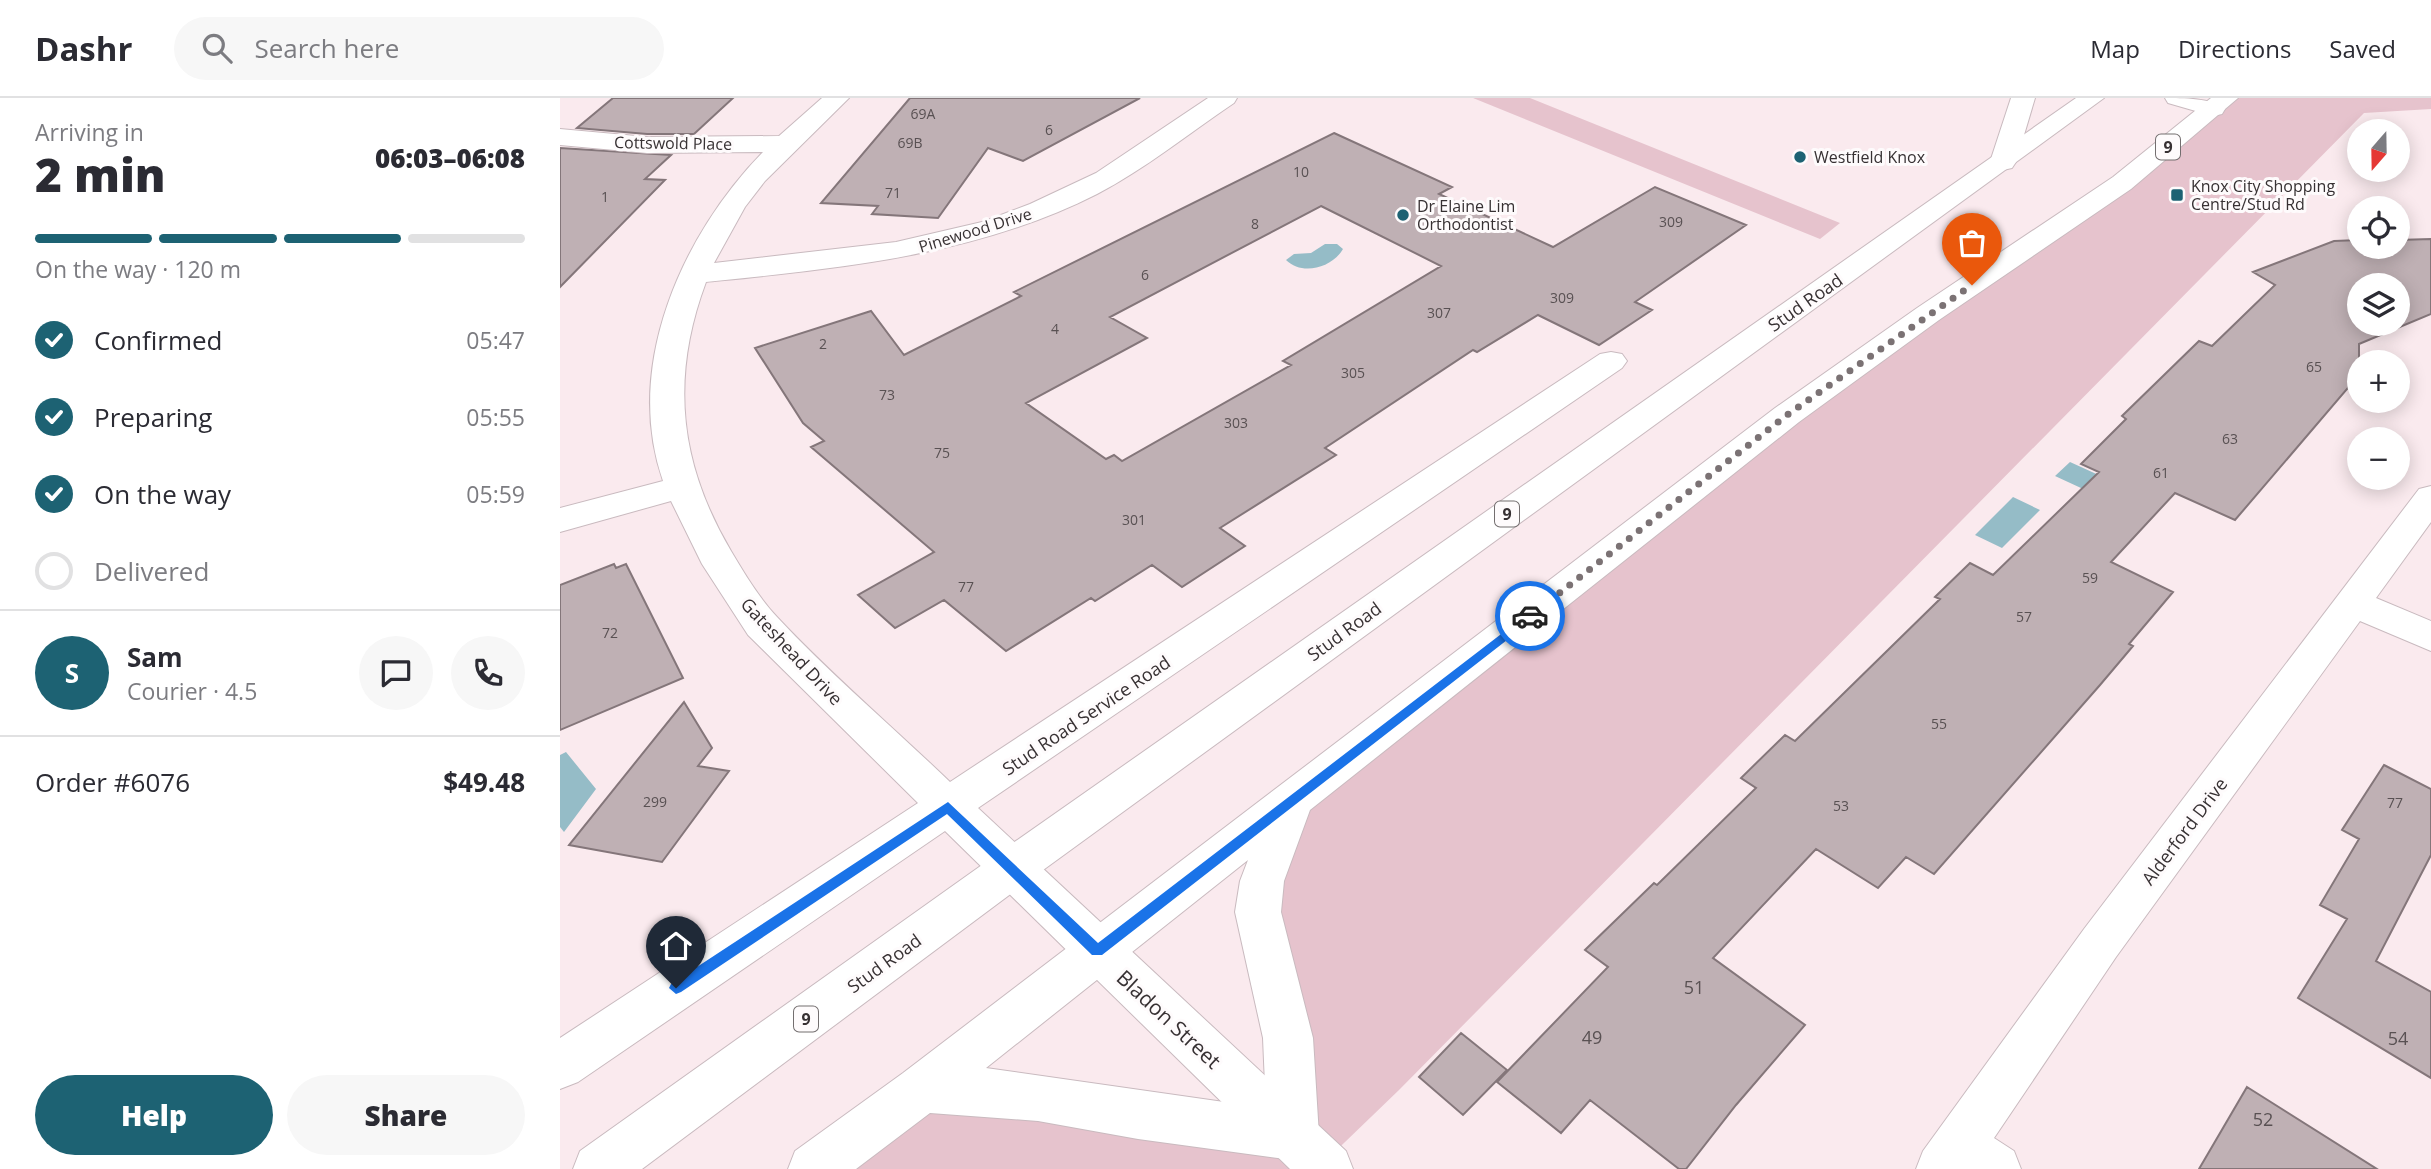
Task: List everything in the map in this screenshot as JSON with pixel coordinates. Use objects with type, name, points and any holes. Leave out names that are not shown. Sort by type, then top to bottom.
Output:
[{"type":"street","name":"Gateshead Drive","points":[[836,98],[755,177],[722,221],[695,274],[674,327],[668,363],[672,450],[683,487],[735,589],[762,625],[1013,868]]},
{"type":"street","name":"Pinewood Drive","points":[[695,274],[862,258],[930,246],[972,234],[1027,215],[1087,189],[1138,158],[1225,98]]},
{"type":"street","points":[[2003,162],[2023,98]]},
{"type":"street","name":"Stud Road","points":[[598,1169],[1013,868],[2092,98]]},
{"type":"street","points":[[2177,98],[2219,104]]},
{"type":"street","name":"9","points":[[814,1169],[1787,415],[1928,314],[2122,183],[2219,104]]},
{"type":"street","name":"Cottswold Place","points":[[560,138],[647,145],[786,144]]},
{"type":"street","name":"Stud Road Service Road","points":[[560,1066],[1611,361]]},
{"type":"street","points":[[560,520],[683,487]]},
{"type":"street","name":"Alderford Drive","points":[[1965,1161],[2100,943],[2431,497]]},
{"type":"street","points":[[2354,603],[2431,637]]},
{"type":"street","points":[[921,1088],[1038,1097],[1138,1115],[1310,1153],[1288,1038],[1258,912],[1262,881],[1293,798]]},
{"type":"street","name":"Bladon Street","points":[[1013,868],[1310,1153]]},
{"type":"shaded area","points":[[1473,98],[1530,98],[1840,223],[1820,239]]},
{"type":"shaded area","points":[[2226,98],[2431,98],[2431,109],[2364,113],[2358,119],[2347,119],[2347,130],[1399,1090],[1317,1169],[814,1169],[921,1089],[1292,1136],[1268,962],[1293,798]]},
{"type":"water","points":[[1325,244],[1337,244],[1343,249],[1338,256],[1324,265],[1300,268],[1286,260],[1294,254],[1311,253]]},
{"type":"water","points":[[2070,462],[2147,497],[2133,512],[2055,476]]},
{"type":"water","points":[[2013,497],[2040,510],[2002,548],[1975,535]]},
{"type":"water","points":[[566,752],[596,789],[564,832],[560,827],[560,755]]},
{"type":"building","points":[[613,98],[733,98],[694,134],[647,134],[577,128]]},
{"type":"building","points":[[910,98],[1140,98],[1023,161],[988,148],[938,218],[872,214],[878,206],[821,203]]},
{"type":"building","points":[[1334,133],[1452,187],[1439,194],[1553,247],[1655,187],[1746,225],[1635,302],[1652,310],[1599,345],[1538,315],[1477,352],[1473,350],[1325,448],[1336,455],[1220,528],[1245,546],[1182,587],[1152,565],[1095,601],[1091,598],[1006,651],[944,600],[895,628],[858,595],[934,552],[811,447],[824,441],[803,423],[755,348],[871,311],[904,355],[1021,296],[1014,292]],"holes":[[[1321,206],[1441,266],[1283,361],[1291,365],[1122,461],[1114,455],[1106,459],[1026,403],[1147,338],[1110,317]]]},
{"type":"building","points":[[560,148],[671,155],[645,179],[665,180],[560,287]]},
{"type":"building","points":[[2431,239],[2431,314],[2410,323],[2410,273],[2347,273],[2347,336],[2378,336],[2359,344],[2359,350],[2347,350],[2347,389],[2235,520],[2175,493],[2111,562],[2173,592],[2129,644],[2133,646],[2100,685],[1934,874],[1906,857],[1878,888],[1816,849],[1713,958],[1805,1025],[1736,1105],[1686,1169],[1679,1169],[1590,1100],[1561,1133],[1497,1082],[1608,967],[1585,950],[1654,883],[1657,885],[1756,788],[1741,778],[1785,735],[1795,741],[1940,599],[1935,597],[1970,563],[1993,575],[2099,472],[2081,464],[2126,419],[2122,416],[2199,341],[2212,346],[2275,285],[2253,272],[2334,241],[2347,240],[2347,259],[2410,259],[2410,240]]},
{"type":"building","points":[[614,564],[616,568],[626,564],[683,678],[560,730],[560,585]]},
{"type":"building","points":[[684,702],[712,748],[698,766],[729,771],[662,862],[569,845]]},
{"type":"building","points":[[2384,765],[2431,789],[2431,855],[2376,961],[2431,992],[2431,1078],[2298,998],[2347,919],[2320,905],[2359,839],[2342,830]]},
{"type":"building","points":[[1461,1033],[1507,1070],[1463,1115],[1419,1077]]},
{"type":"building","points":[[2247,1087],[2377,1169],[2199,1169]]},
{"type":"way so far","points":[[1530,616],[1787,415],[1972,285]]},
{"type":"place","name":"Westfield Knox","points":[[1800,157]]},
{"type":"place","name":"Knox City Shopping Centre/Stud Rd","points":[[2177,195]]},
{"type":"place","name":"Dr Elaine Lim Orthodontist","points":[[1403,215]]},
{"type":"route","points":[[676,988],[948,807],[1097,951],[1530,616]]}]
